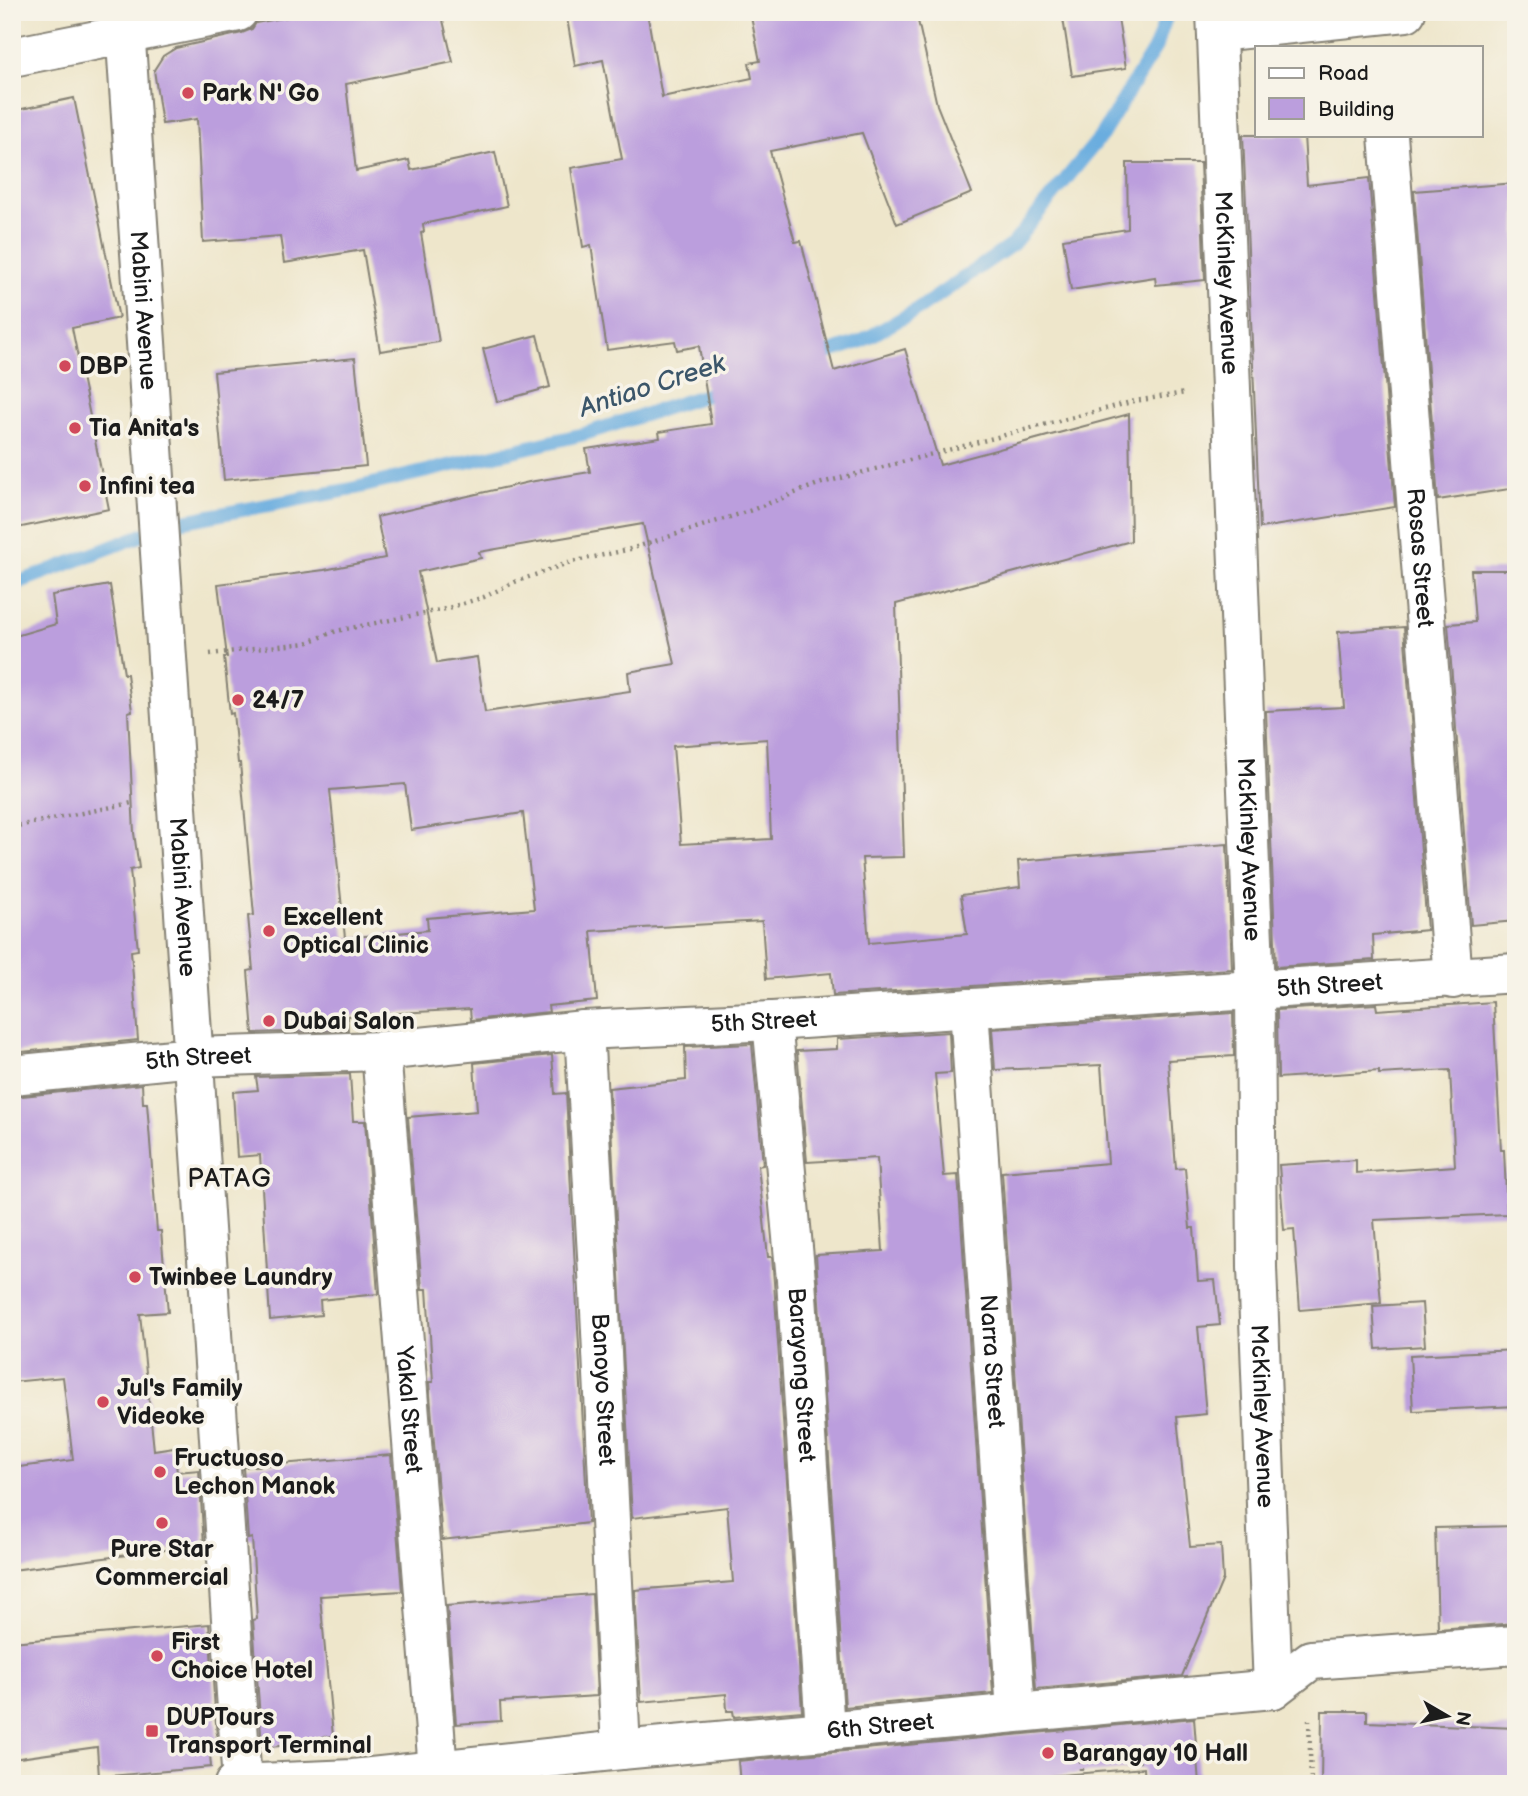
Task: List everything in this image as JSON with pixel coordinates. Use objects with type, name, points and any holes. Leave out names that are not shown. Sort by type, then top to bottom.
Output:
[{"type":"street","points":[[12,57],[125,24],[238,12]]},
{"type":"street","points":[[1217,22],[1389,25]]},
{"type":"street","name":"McKinley Avenue","points":[[1217,22],[1255,991],[1257,1267],[1273,1689]]},
{"type":"street","name":"Mabini Avenue","points":[[125,24],[242,1783]]},
{"type":"street","name":"Rosas Street","points":[[1388,136],[1453,979]]},
{"type":"street","name":"5th Street","points":[[12,1075],[193,1057],[381,1051],[584,1030],[772,1021],[1516,973]]},
{"type":"street","name":"Narra Street","points":[[969,1008],[1016,1712]]},
{"type":"street","name":"Barayong Street","points":[[772,1021],[796,1280],[825,1731]]},
{"type":"street","name":"Banoyo Street","points":[[584,1030],[600,1290],[621,1750]]},
{"type":"street","name":"Yakal Street","points":[[381,1051],[438,1770]]},
{"type":"street","points":[[1273,1689],[1311,1660],[1516,1645]]},
{"type":"street","name":"6th Street","points":[[234,1784],[353,1779],[621,1750],[1273,1689]]},
{"type":"path","points":[[166,658],[306,643],[336,631],[445,608],[484,597],[514,582],[571,562],[627,550],[749,511],[818,484],[1135,401],[1201,390],[1231,389]]},
{"type":"path","points":[[12,827],[176,794]]},
{"type":"building","points":[[314,12],[441,12],[453,62],[346,84],[356,171],[409,160],[411,170],[495,152],[507,206],[423,224],[424,232],[421,233],[439,342],[380,351],[363,250],[284,263],[280,236],[203,242],[197,119],[162,124],[154,70],[163,56],[176,48],[242,33],[252,29],[256,23]]},
{"type":"building","points":[[566,12],[647,12],[662,97],[752,78],[749,63],[760,61],[750,12],[916,12],[937,105],[972,193],[897,224],[862,133],[770,151],[795,242],[801,241],[834,371],[905,349],[940,465],[1129,414],[1131,541],[896,604],[904,857],[862,858],[869,943],[967,934],[961,895],[1020,887],[1018,861],[1227,844],[1232,969],[833,995],[831,973],[766,979],[762,921],[591,931],[597,1001],[548,1006],[549,1012],[471,1020],[470,1009],[347,1016],[348,1030],[253,1033],[248,971],[253,970],[248,916],[254,915],[240,763],[233,713],[230,714],[224,657],[227,657],[218,584],[324,570],[385,558],[377,517],[529,482],[590,472],[586,449],[660,438],[659,432],[711,424],[699,346],[677,350],[675,341],[607,350],[591,245],[583,247],[571,168],[622,159],[603,60],[575,66]],"holes":[[[643,524],[675,664],[628,672],[630,691],[485,712],[477,657],[437,663],[418,572],[481,558],[479,552]],[[767,739],[771,839],[681,844],[673,746]],[[405,784],[411,830],[523,813],[534,909],[427,918],[428,930],[345,938],[330,790]]]},
{"type":"building","points":[[1062,12],[1117,12],[1126,68],[1072,76]]},
{"type":"building","points":[[74,98],[119,318],[72,328],[109,509],[12,529],[12,111]]},
{"type":"building","points":[[1243,135],[1304,136],[1307,185],[1369,178],[1395,507],[1260,528]]},
{"type":"building","points":[[1127,163],[1200,163],[1205,280],[1156,285],[1155,277],[1071,290],[1063,239],[1128,229]]},
{"type":"building","points":[[1516,183],[1516,488],[1438,500],[1414,191]]},
{"type":"building","points":[[537,335],[550,387],[497,402],[483,349]]},
{"type":"building","points":[[355,358],[366,466],[224,480],[214,372]]},
{"type":"building","points":[[1471,570],[1516,570],[1516,921],[1471,925],[1448,624],[1475,622]]},
{"type":"building","points":[[110,585],[132,711],[128,712],[134,833],[139,868],[130,870],[138,950],[131,951],[138,1040],[12,1053],[12,637],[56,624],[52,595]]},
{"type":"building","points":[[1404,627],[1427,930],[1373,935],[1374,960],[1276,967],[1266,711],[1344,707],[1338,632]]},
{"type":"building","points":[[1493,1002],[1507,1214],[1374,1220],[1381,1303],[1300,1310],[1294,1229],[1284,1230],[1279,1165],[1356,1160],[1356,1173],[1455,1166],[1450,1070],[1379,1074],[1379,1071],[1278,1078],[1277,1010],[1376,1004],[1377,1010]]},
{"type":"building","points":[[1233,1013],[1234,1056],[1168,1060],[1176,1169],[1185,1168],[1198,1281],[1215,1280],[1220,1325],[1198,1327],[1206,1414],[1177,1417],[1190,1547],[1221,1545],[1223,1579],[1182,1676],[1036,1689],[1002,1172],[1108,1163],[1101,1065],[995,1070],[992,1029]]},
{"type":"building","points":[[949,1032],[951,1073],[935,1074],[944,1176],[958,1175],[993,1693],[845,1707],[816,1255],[883,1251],[877,1158],[807,1162],[797,1051],[837,1049],[837,1039]]},
{"type":"building","points":[[752,1044],[763,1165],[758,1166],[768,1257],[772,1257],[774,1282],[802,1711],[734,1717],[733,1711],[727,1711],[726,1694],[641,1702],[635,1590],[733,1582],[727,1507],[632,1518],[609,1088],[686,1080],[685,1047]]},
{"type":"building","points":[[552,1055],[555,1094],[566,1093],[588,1523],[442,1540],[429,1382],[433,1382],[427,1289],[422,1289],[408,1117],[477,1111],[474,1063]]},
{"type":"building","points":[[350,1074],[353,1121],[365,1121],[378,1294],[320,1300],[321,1315],[270,1320],[260,1155],[237,1157],[233,1092],[258,1090],[256,1077]]},
{"type":"building","points":[[142,1084],[143,1103],[147,1103],[157,1231],[161,1231],[168,1312],[140,1314],[154,1450],[174,1447],[177,1472],[199,1470],[204,1545],[12,1570],[12,1468],[73,1460],[63,1377],[12,1382],[12,1229],[17,1228],[12,1156],[12,1097]]},
{"type":"building","points":[[1422,1303],[1425,1346],[1376,1349],[1373,1306]]},
{"type":"building","points":[[1516,1350],[1516,1406],[1413,1411],[1410,1355]]},
{"type":"building","points":[[391,1455],[402,1591],[320,1596],[333,1736],[262,1748],[253,1620],[257,1619],[252,1538],[248,1539],[243,1467]]},
{"type":"building","points":[[1516,1526],[1516,1623],[1438,1629],[1435,1528]]},
{"type":"building","points":[[592,1594],[597,1696],[500,1702],[501,1721],[456,1724],[447,1606]]},
{"type":"building","points":[[209,1624],[218,1753],[210,1754],[211,1767],[99,1777],[97,1747],[12,1759],[12,1642]]},
{"type":"building","points":[[1322,1711],[1367,1711],[1367,1722],[1516,1728],[1516,1784],[1321,1784]]},
{"type":"building","points":[[1194,1718],[1199,1784],[1145,1784],[1144,1768],[954,1784],[740,1784],[738,1761]]},
{"type":"waterway","name":"Antiao Creek","points":[[813,358],[862,341],[920,308],[1013,244],[1102,135],[1156,46],[1168,12]]},
{"type":"waterway","name":"Antiao Creek","points":[[12,585],[174,523],[347,490],[584,434],[725,389]]},
{"type":"place","name":"Park N' Go","points":[[188,93]]},
{"type":"place","name":"DBP","points":[[65,366]]},
{"type":"place","name":"Tia Anita's","points":[[75,428]]},
{"type":"place","name":"Infini tea","points":[[85,486]]},
{"type":"place","name":"24/7","points":[[238,700]]},
{"type":"place","name":"Excellent Optical Clinic","points":[[269,931]]},
{"type":"place","name":"Dubai Salon","points":[[269,1021]]},
{"type":"place","name":"Twinbee Laundry","points":[[135,1277]]},
{"type":"place","name":"Jul's Family Videoke","points":[[103,1402]]},
{"type":"place","name":"Fructuoso Lechon Manok","points":[[160,1472]]},
{"type":"place","name":"Pure Star Commercial","points":[[162,1523]]},
{"type":"place","name":"First Choice Hotel","points":[[157,1656]]},
{"type":"place","name":"DUPTours Transport Terminal","points":[[152,1731]]},
{"type":"place","name":"Barangay 10 Hall","points":[[1048,1753]]},
{"type":"district","name":"PATAG","points":[[230,1178]]}]
